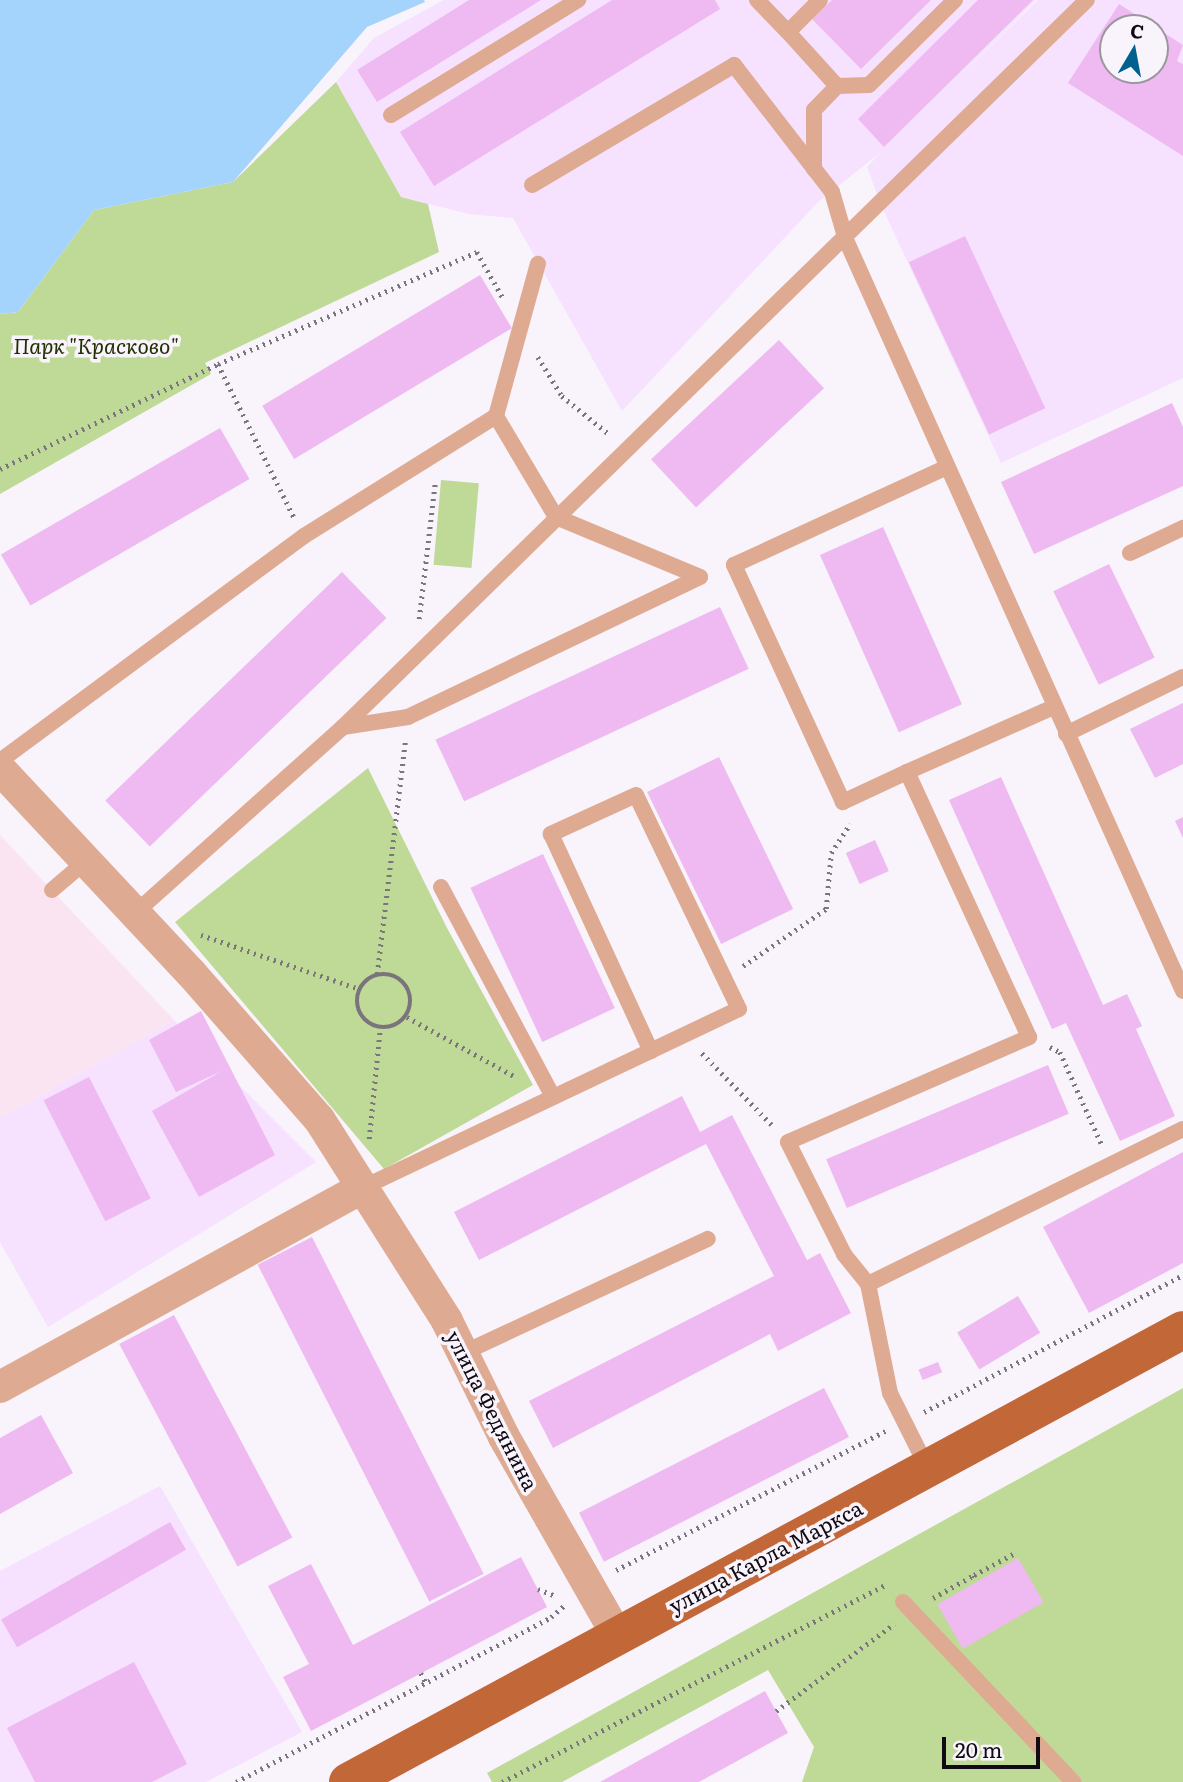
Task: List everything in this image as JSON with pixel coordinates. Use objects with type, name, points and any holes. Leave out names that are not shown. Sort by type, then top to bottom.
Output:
[{"type":"main road","name":"улица Карла Маркса","points":[[348,1782],[1183,1331]]},
{"type":"street","name":"улица Федянина","points":[[0,769],[135,913],[319,1119],[364,1187],[463,1353],[504,1437],[617,1635]]},
{"type":"street","points":[[0,1387],[364,1187]]},
{"type":"lane","points":[[391,115],[578,0]]},
{"type":"lane","points":[[757,0],[837,86]]},
{"type":"lane","points":[[788,32],[820,0]]},
{"type":"lane","points":[[814,169],[814,110],[837,86],[869,85],[955,0]]},
{"type":"lane","points":[[135,913],[343,727],[556,517],[846,240],[1087,0]]},
{"type":"lane","points":[[532,184],[734,65],[832,192],[846,240],[1183,991]]},
{"type":"lane","points":[[0,761],[304,536],[496,416],[538,264]]},
{"type":"lane","points":[[343,727],[408,717],[700,577],[556,517],[496,416]]},
{"type":"lane","points":[[947,467],[734,565],[843,802],[1054,707]]},
{"type":"lane","points":[[1130,553],[1183,528]]},
{"type":"lane","points":[[1066,734],[1183,677]]},
{"type":"lane","points":[[907,772],[1030,1037],[789,1142],[844,1254],[868,1284],[890,1393],[928,1467]]},
{"type":"lane","points":[[364,1187],[685,1035],[739,1009],[636,795],[551,834],[651,1051]]},
{"type":"lane","points":[[52,890],[85,862]]},
{"type":"lane","points":[[442,887],[553,1097]]},
{"type":"lane","points":[[868,1284],[1183,1129]]},
{"type":"lane","points":[[463,1353],[708,1239]]},
{"type":"lane","points":[[907,1607],[1073,1782]]},
{"type":"path","points":[[0,468],[218,364],[477,253],[562,396],[627,449]]},
{"type":"path","points":[[218,364],[304,536]]},
{"type":"path","points":[[725,978],[825,909],[831,853],[854,818]]},
{"type":"path","points":[[188,930],[360,989]]},
{"type":"path","points":[[377,974],[399,977],[411,995],[407,1017],[399,1025],[380,1028],[359,1012],[360,989],[377,974]]},
{"type":"path","points":[[407,1017],[553,1097]]},
{"type":"path","points":[[364,1187],[380,1028]]},
{"type":"path","points":[[685,1035],[789,1142]]},
{"type":"path","points":[[1030,1037],[1060,1052],[1111,1164]]},
{"type":"path","points":[[589,1585],[841,1450],[905,1422],[1183,1275]]},
{"type":"path","points":[[776,1711],[907,1607],[976,1577],[1015,1553]]},
{"type":"path","points":[[502,1782],[885,1584]]},
{"type":"path","points":[[236,1782],[551,1617],[569,1601],[538,1589]]},
{"type":"path","points":[[421,1673],[426,1682]]},
{"type":"shaded area","points":[[444,0],[1036,0],[947,89],[1038,0],[1183,0],[1183,378],[1001,463],[881,205],[867,167],[880,153],[819,201],[622,411],[513,218],[469,214],[401,197],[336,82],[374,38]]},
{"type":"shaded area","points":[[0,835],[174,1020],[0,1118]]},
{"type":"shaded area","points":[[174,1020],[316,1162],[48,1327],[0,1242],[0,1118]]},
{"type":"shaded area","points":[[160,1486],[302,1732],[206,1782],[0,1782],[0,1571]]},
{"type":"green space","name":"Парк \"Красково\"","points":[[336,82],[401,197],[428,204],[439,252],[205,363],[211,374],[0,494],[0,314],[18,312],[94,210],[233,182]]},
{"type":"green space","points":[[441,480],[479,483],[471,568],[434,565]]},
{"type":"green space","points":[[368,768],[447,928],[533,1085],[384,1169],[175,922]]},
{"type":"green space","points":[[1183,1388],[1183,1782],[802,1782],[814,1747],[768,1670],[562,1782],[492,1782],[487,1773]]},
{"type":"water","points":[[0,0],[425,2],[367,27],[233,182],[94,210],[18,312],[0,314]]},
{"type":"building","points":[[469,0],[541,0],[377,102],[357,70]]},
{"type":"building","points":[[612,0],[715,0],[720,9],[434,186],[400,132]]},
{"type":"building","points":[[832,0],[931,0],[861,69],[812,19]]},
{"type":"building","points":[[978,0],[1033,0],[884,147],[858,119]]},
{"type":"building","points":[[1119,4],[1135,14],[1113,14]]},
{"type":"building","points":[[1099,35],[1099,84],[1169,84],[1169,36],[1183,45],[1177,61],[1183,64],[1183,156],[1068,83]]},
{"type":"building","points":[[965,236],[1045,408],[989,434],[909,262]]},
{"type":"building","points":[[480,275],[512,328],[294,459],[262,406]]},
{"type":"building","points":[[779,340],[824,388],[696,508],[651,459]]},
{"type":"building","points":[[1172,403],[1183,427],[1183,486],[1034,554],[1001,482]]},
{"type":"building","points":[[220,428],[250,479],[30,606],[1,554]]},
{"type":"building","points":[[883,527],[962,704],[899,732],[820,555]]},
{"type":"building","points":[[1109,564],[1155,657],[1099,685],[1053,591]]},
{"type":"building","points":[[342,572],[386,618],[150,847],[105,801]]},
{"type":"building","points":[[720,607],[749,669],[464,801],[435,740]]},
{"type":"building","points":[[1183,703],[1183,764],[1155,778],[1130,729]]},
{"type":"building","points":[[719,757],[793,909],[721,944],[647,792]]},
{"type":"building","points":[[1001,777],[1103,1005],[1127,994],[1142,1026],[1136,1029],[1175,1116],[1120,1141],[1066,1023],[1052,1029],[949,800]]},
{"type":"building","points":[[1183,817],[1183,838],[1175,821]]},
{"type":"building","points":[[875,840],[889,871],[860,884],[846,853]]},
{"type":"building","points":[[543,854],[615,1008],[542,1042],[470,888]]},
{"type":"building","points":[[201,1011],[275,1155],[199,1197],[152,1111],[222,1071],[176,1092],[149,1040]]},
{"type":"building","points":[[1048,1065],[1069,1114],[847,1208],[826,1159]]},
{"type":"building","points":[[89,1077],[151,1198],[105,1221],[44,1100]]},
{"type":"building","points":[[682,1096],[700,1132],[732,1115],[807,1260],[820,1253],[851,1313],[778,1351],[770,1334],[553,1448],[529,1401],[774,1276],[706,1144],[479,1260],[454,1212]]},
{"type":"building","points":[[1183,1152],[1183,1263],[1089,1313],[1043,1227]]},
{"type":"building","points":[[312,1237],[484,1574],[429,1601],[258,1265]]},
{"type":"building","points":[[1018,1296],[1040,1333],[979,1369],[957,1333]]},
{"type":"building","points":[[174,1315],[292,1538],[238,1567],[119,1344]]},
{"type":"building","points":[[938,1362],[942,1372],[923,1380],[919,1370]]},
{"type":"building","points":[[824,1388],[849,1437],[604,1562],[579,1513]]},
{"type":"building","points":[[41,1415],[73,1473],[0,1514],[0,1438]]},
{"type":"building","points":[[170,1522],[186,1550],[17,1647],[1,1620]]},
{"type":"building","points":[[521,1557],[547,1607],[311,1731],[283,1677],[309,1664],[268,1586],[311,1564],[353,1645]]},
{"type":"building","points":[[1018,1558],[1044,1602],[963,1649],[937,1604]]},
{"type":"building","points":[[134,1662],[187,1764],[152,1782],[35,1782],[7,1728]]},
{"type":"building","points":[[765,1691],[788,1733],[699,1782],[600,1782]]}]
